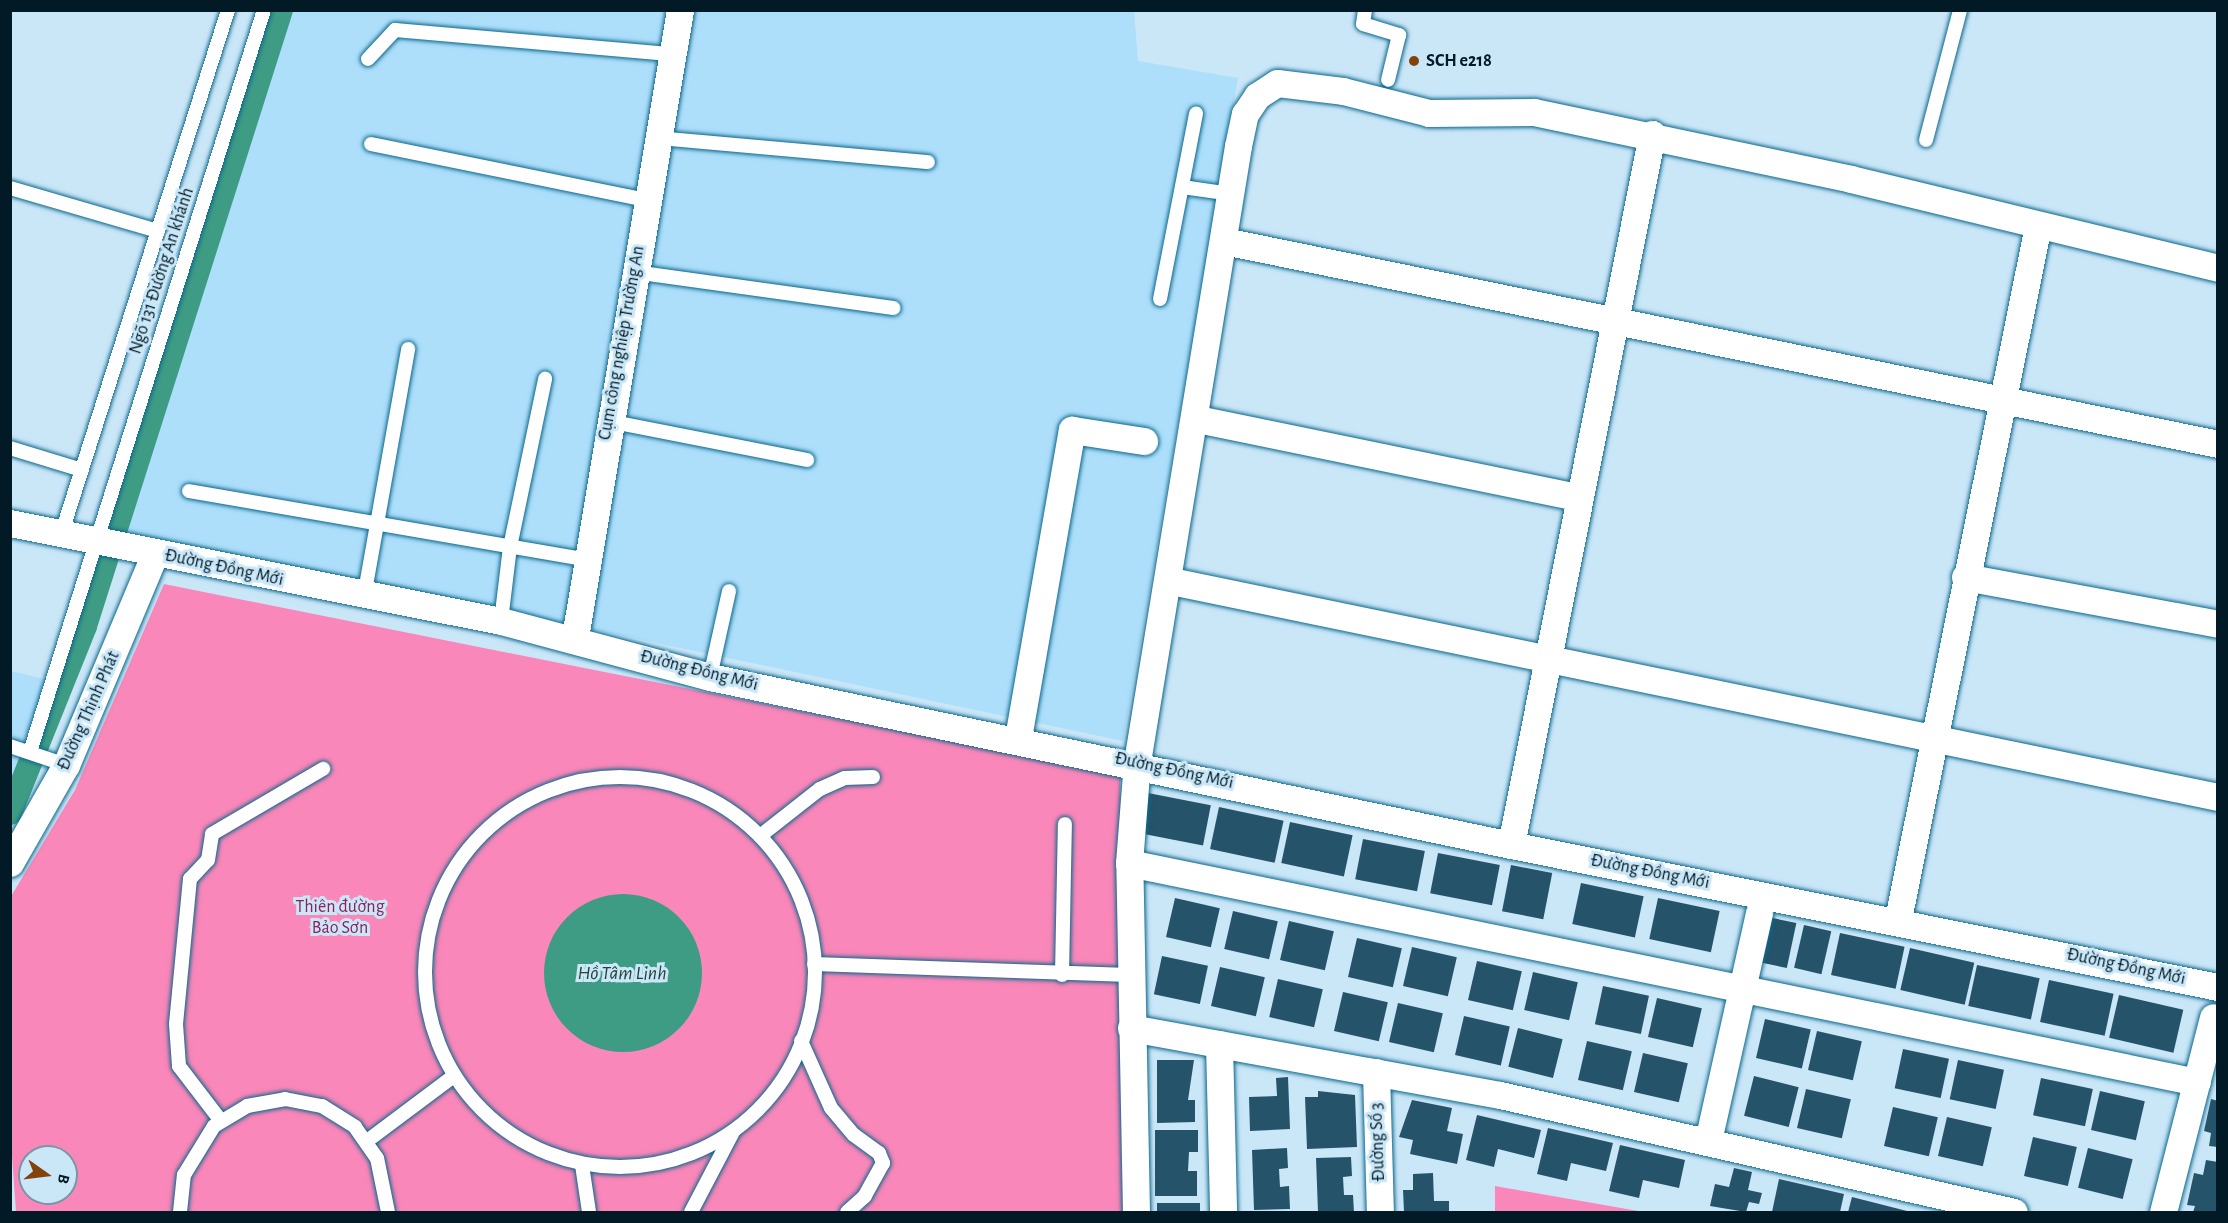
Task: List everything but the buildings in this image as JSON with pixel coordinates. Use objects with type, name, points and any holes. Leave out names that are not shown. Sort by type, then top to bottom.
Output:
[{"type":"street","name":"Cụm công nghiệp Trường An","points":[[575,637],[584,559],[676,35]]},
{"type":"street","points":[[1136,1212],[1129,975],[1129,863],[1137,762],[1171,581],[1245,114],[1257,96],[1277,83],[1343,91],[1429,113],[1534,112],[1652,134],[2217,268]]},
{"type":"street","points":[[1511,845],[1548,660],[1577,497],[1652,134]]},
{"type":"street","points":[[1898,919],[1936,736],[1965,576],[2038,225]]},
{"type":"street","points":[[1224,241],[2217,444]]},
{"type":"street","points":[[1197,419],[1577,497]]},
{"type":"street","points":[[1018,738],[1072,430],[1144,441]]},
{"type":"street","name":"Đường Đồng Mới","points":[[10,523],[100,544],[364,597],[501,621],[575,637],[710,676],[1137,762],[1511,845],[1898,919],[2217,987]]},
{"type":"street","name":"Đường Thịnh Phát","points":[[10,863],[65,765],[144,551]]},
{"type":"street","points":[[1965,576],[2217,624]]},
{"type":"street","points":[[1171,581],[1548,660],[1936,736],[2217,797]]},
{"type":"street","points":[[1129,863],[2197,1082]]},
{"type":"street","points":[[1708,1141],[1759,913]]},
{"type":"street","points":[[2163,1212],[2213,1017]]},
{"type":"street","points":[[1131,1028],[1376,1072],[1708,1141],[2005,1212]]},
{"type":"street","points":[[1219,1044],[1223,1212]]},
{"type":"street","name":"Đường Số 3","points":[[1376,1072],[1380,1212]]},
{"type":"lane","points":[[61,535],[228,10]]},
{"type":"lane","name":"Ngõ 131 Đường An khánh","points":[[31,753],[58,678],[264,10]]},
{"type":"lane","points":[[1365,10],[1363,24],[1399,35],[1388,80]]},
{"type":"lane","points":[[1926,140],[1960,10]]},
{"type":"lane","points":[[368,59],[395,30],[676,35]]},
{"type":"lane","points":[[1160,300],[1196,113]]},
{"type":"lane","points":[[658,138],[928,162]]},
{"type":"lane","points":[[371,144],[647,200]]},
{"type":"lane","points":[[1182,187],[1231,194]]},
{"type":"lane","points":[[10,188],[158,231]]},
{"type":"lane","points":[[634,272],[894,308]]},
{"type":"lane","points":[[364,597],[408,349]]},
{"type":"lane","points":[[501,621],[510,547],[545,379]]},
{"type":"lane","points":[[608,421],[807,460]]},
{"type":"lane","points":[[10,448],[82,470]]},
{"type":"lane","points":[[189,491],[375,526],[584,559]]},
{"type":"lane","points":[[710,676],[729,591]]},
{"type":"lane","points":[[10,746],[65,765]]},
{"type":"lane","points":[[221,1121],[179,1066],[176,1024],[190,879],[208,860],[212,834],[323,769]]},
{"type":"lane","points":[[691,1212],[734,1131],[772,1094],[801,1041],[814,964],[798,892],[760,836],[707,797],[631,777],[578,781],[506,814],[457,866],[431,922],[427,1002],[454,1076],[509,1134],[582,1165],[661,1164],[734,1131]]},
{"type":"lane","points":[[760,836],[820,789],[845,778],[873,777]]},
{"type":"lane","points":[[1062,975],[1065,824]]},
{"type":"lane","points":[[814,964],[1062,975],[1129,975]]},
{"type":"lane","points":[[801,1041],[831,1108],[854,1135],[879,1153],[883,1163],[866,1196],[847,1212]]},
{"type":"lane","points":[[367,1141],[454,1076]]},
{"type":"lane","points":[[180,1212],[191,1157],[221,1121],[265,1101],[304,1101],[339,1115],[367,1141],[384,1176],[388,1212]]},
{"type":"lane","points":[[582,1165],[589,1212]]},
{"type":"shaded area","points":[[292,11],[1134,11],[1138,61],[1238,78],[1123,741],[124,531]]},
{"type":"shaded area","points":[[11,671],[52,681],[11,786]]},
{"type":"green space","name":"Thiên đường Bảo Sơn","points":[[164,584],[1120,775],[1130,1212],[16,1212],[10,1128],[10,898],[75,790]]},
{"type":"green space","points":[[1495,1186],[1644,1212],[1495,1212]]},
{"type":"water","name":"Hồ Tâm Linh","points":[[623,894],[638,895],[653,900],[667,907],[679,917],[689,929],[696,943],[701,958],[701,988],[696,1003],[689,1017],[679,1029],[667,1039],[653,1046],[638,1051],[623,1052],[608,1051],[593,1046],[579,1039],[567,1029],[557,1017],[550,1003],[545,988],[544,973],[545,958],[550,943],[557,929],[567,917],[579,907],[593,900],[608,895]]},
{"type":"waterway","points":[[10,813],[85,626],[281,10]]},
{"type":"place","name":"SCH e218","points":[[1414,61]]}]
